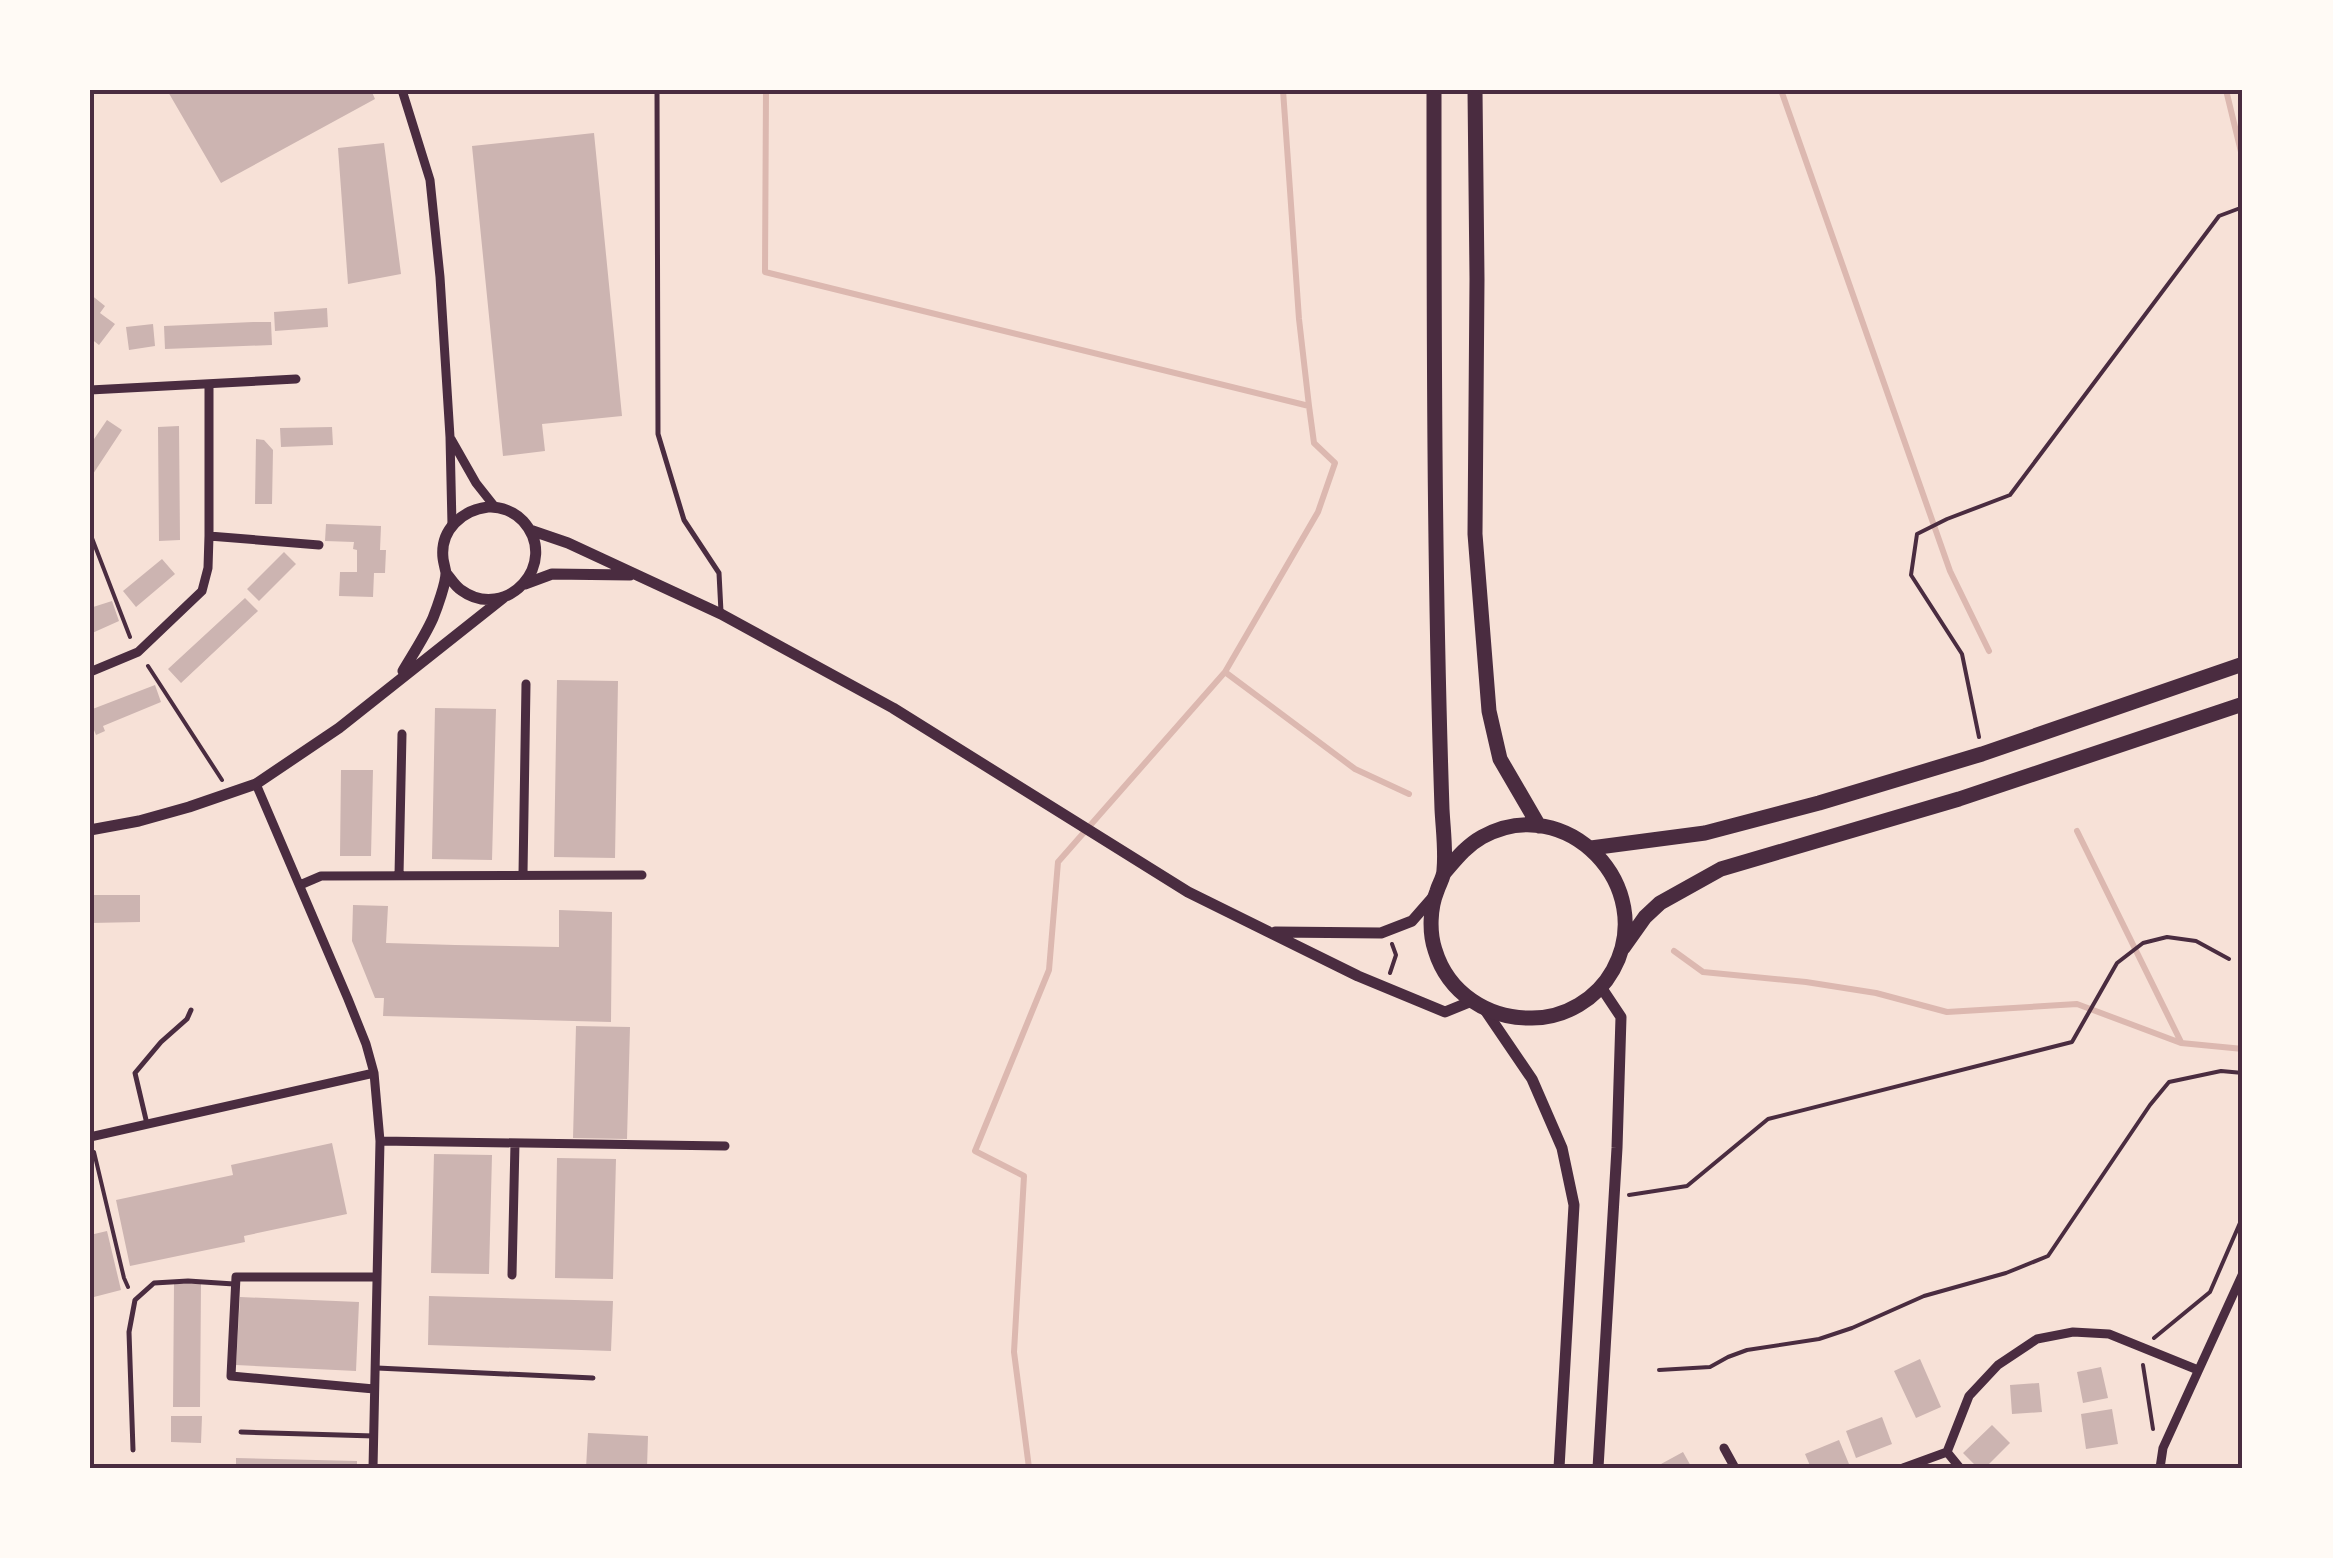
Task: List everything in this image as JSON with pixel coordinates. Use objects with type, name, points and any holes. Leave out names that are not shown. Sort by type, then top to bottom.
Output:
[{"type":"main road","points":[[1434,90],[1444,873]]},
{"type":"main road","points":[[1475,90],[1475,534],[1489,710],[1500,759],[1539,826]]},
{"type":"main road","points":[[1590,848],[1705,833],[1819,803],[1982,754],[2243,664]]},
{"type":"main road","points":[[1622,950],[1626,922],[1621,894],[1609,868],[1590,848],[1566,833],[1539,826],[1511,827],[1485,836],[1462,852],[1444,873],[1434,895],[1434,949],[1445,973],[1462,994],[1478,1005],[1515,1019],[1546,1018],[1576,1007],[1601,987],[1645,916],[1660,902],[1721,869],[1959,799],[2243,704]]},
{"type":"street","points":[[402,90],[430,180],[440,277],[452,525]]},
{"type":"street","points":[[90,390],[296,379]]},
{"type":"street","points":[[90,672],[138,652],[202,591],[208,568],[209,384]]},
{"type":"street","points":[[450,436],[476,483],[495,506],[518,516],[530,530],[536,554],[525,584]]},
{"type":"street","points":[[495,506],[472,509],[452,525],[444,539],[442,556],[446,573],[459,590],[478,599],[503,598]]},
{"type":"street","points":[[530,530],[568,543],[721,614],[893,708],[1188,892],[1445,1012],[1478,1005],[1532,1079],[1562,1148],[1574,1205],[1559,1468]]},
{"type":"street","points":[[209,536],[319,544]]},
{"type":"street","points":[[400,678],[433,618],[446,573]]},
{"type":"street","points":[[90,830],[172,812],[256,784],[339,728],[525,584],[552,574],[634,575]]},
{"type":"street","points":[[523,874],[526,684]]},
{"type":"street","points":[[399,874],[402,734]]},
{"type":"street","points":[[256,784],[366,1044],[374,1073],[380,1141],[373,1468]]},
{"type":"street","points":[[300,885],[322,876],[642,875]]},
{"type":"street","points":[[1270,932],[1380,934],[1412,920],[1434,895]]},
{"type":"street","points":[[1598,1468],[1621,1017],[1601,987]]},
{"type":"street","points":[[90,1137],[374,1073]]},
{"type":"street","points":[[380,1141],[725,1146]]},
{"type":"street","points":[[512,1275],[515,1143]]},
{"type":"street","points":[[2160,1465],[2163,1448],[2243,1273]]},
{"type":"street","points":[[374,1389],[231,1376],[236,1277],[377,1277]]},
{"type":"street","points":[[1903,1468],[1946,1452],[1969,1396],[1998,1364],[2037,1339],[2073,1332],[2109,1334],[2198,1370]]},
{"type":"street","points":[[1724,1448],[1736,1468]]},
{"type":"street","points":[[1946,1452],[1960,1468]]},
{"type":"lane","points":[[657,90],[658,434],[684,520],[719,573],[721,614]]},
{"type":"lane","points":[[147,1124],[134,1074],[192,1010]]},
{"type":"lane","points":[[132,1450],[129,1332],[134,1300],[154,1283],[236,1284]]},
{"type":"lane","points":[[374,1368],[594,1378]]},
{"type":"lane","points":[[241,1432],[374,1436]]},
{"type":"path","points":[[1982,754],[1962,654],[1911,575],[1917,534],[2010,494],[2218,216],[2243,208]]},
{"type":"path","points":[[90,533],[138,652],[230,792]]},
{"type":"path","points":[[1386,987],[1396,955],[1388,931]]},
{"type":"path","points":[[1614,1197],[1687,1186],[1768,1119],[2072,1042],[2117,963],[2143,943],[2167,937],[2196,941],[2230,959]]},
{"type":"path","points":[[1660,1370],[1710,1366],[1747,1350],[1820,1340],[1924,1296],[2048,1256],[2169,1082],[2221,1071],[2243,1073]]},
{"type":"path","points":[[90,1137],[124,1278],[134,1300]]},
{"type":"path","points":[[2160,1465],[2146,1459],[2153,1427],[2143,1366],[2148,1349],[2152,1340],[2210,1292],[2243,1216]]},
{"type":"building","points":[[167,90],[371,90],[375,99],[221,183]]},
{"type":"building","points":[[594,133],[622,416],[542,424],[545,451],[503,456],[472,146]]},
{"type":"building","points":[[384,143],[401,274],[348,284],[338,148]]},
{"type":"building","points":[[90,294],[105,306],[100,313],[115,324],[99,345],[90,338]]},
{"type":"building","points":[[327,308],[328,327],[275,331],[274,312]]},
{"type":"building","points":[[271,322],[272,345],[165,349],[164,326]]},
{"type":"building","points":[[153,324],[155,346],[129,350],[126,327]]},
{"type":"building","points":[[107,420],[122,430],[93,474],[90,445]]},
{"type":"building","points":[[179,426],[180,540],[159,541],[158,427]]},
{"type":"building","points":[[332,427],[333,445],[281,447],[280,428]]},
{"type":"building","points":[[256,439],[264,440],[273,450],[272,504],[255,504]]},
{"type":"building","points":[[326,524],[381,526],[380,550],[386,550],[385,573],[374,573],[373,597],[339,596],[340,572],[357,572],[357,550],[353,549],[354,542],[325,541]]},
{"type":"building","points":[[284,552],[296,564],[259,601],[247,589]]},
{"type":"building","points":[[162,559],[175,574],[136,607],[123,591]]},
{"type":"building","points":[[245,598],[258,611],[181,683],[168,669]]},
{"type":"building","points":[[112,601],[119,621],[90,634],[90,608]]},
{"type":"building","points":[[557,680],[618,681],[615,858],[554,857]]},
{"type":"building","points":[[155,685],[161,702],[103,726],[105,731],[96,735],[94,730],[90,732],[90,710]]},
{"type":"building","points":[[435,708],[496,709],[492,860],[432,859]]},
{"type":"building","points":[[341,770],[373,770],[371,856],[340,856]]},
{"type":"building","points":[[90,895],[140,895],[140,922],[90,923]]},
{"type":"building","points":[[353,905],[388,906],[386,943],[455,945],[559,947],[559,910],[612,912],[611,1022],[383,1016],[384,998],[375,998],[352,941]]},
{"type":"building","points":[[576,1026],[630,1027],[627,1139],[573,1138]]},
{"type":"building","points":[[332,1143],[347,1214],[244,1236],[245,1242],[130,1266],[116,1200],[233,1175],[231,1165]]},
{"type":"building","points":[[434,1154],[492,1155],[489,1274],[431,1273]]},
{"type":"building","points":[[557,1158],[616,1159],[613,1279],[555,1278]]},
{"type":"building","points":[[107,1231],[121,1290],[90,1298],[90,1235]]},
{"type":"building","points":[[174,1284],[201,1284],[200,1407],[173,1407]]},
{"type":"building","points":[[429,1296],[613,1301],[611,1351],[428,1345]]},
{"type":"building","points":[[240,1297],[359,1302],[356,1371],[236,1365]]},
{"type":"building","points":[[1920,1359],[1941,1407],[1916,1418],[1894,1371]]},
{"type":"building","points":[[2101,1367],[2108,1398],[2083,1403],[2077,1372]]},
{"type":"building","points":[[2039,1383],[2042,1412],[2012,1414],[2010,1385]]},
{"type":"building","points":[[2112,1409],[2118,1444],[2086,1449],[2081,1414]]},
{"type":"building","points":[[171,1416],[202,1416],[201,1443],[171,1442]]},
{"type":"building","points":[[1882,1417],[1892,1444],[1856,1458],[1846,1431]]},
{"type":"building","points":[[1992,1425],[2010,1443],[1985,1468],[1978,1468],[1963,1453]]},
{"type":"building","points":[[588,1433],[648,1436],[647,1468],[586,1468]]},
{"type":"building","points":[[1839,1440],[1849,1464],[1840,1468],[1811,1468],[1805,1454]]},
{"type":"building","points":[[1683,1452],[1692,1468],[1664,1468],[1661,1464]]},
{"type":"building","points":[[236,1458],[357,1461],[357,1468],[236,1468]]},
{"type":"waterway","points":[[766,90],[765,272],[1309,406]]},
{"type":"waterway","points":[[1029,1468],[1014,1352],[1024,1176],[975,1151],[1049,970],[1058,862],[1225,672],[1318,512],[1335,463],[1314,443],[1299,319],[1283,90]]},
{"type":"waterway","points":[[1781,90],[1950,571],[1989,651]]},
{"type":"waterway","points":[[2226,90],[2243,160]]},
{"type":"waterway","points":[[1225,672],[1355,769],[1409,794]]},
{"type":"waterway","points":[[2077,831],[2181,1042]]},
{"type":"waterway","points":[[1674,951],[1703,972],[1876,993],[1947,1012],[2077,1004],[2181,1043],[2243,1049]]}]
